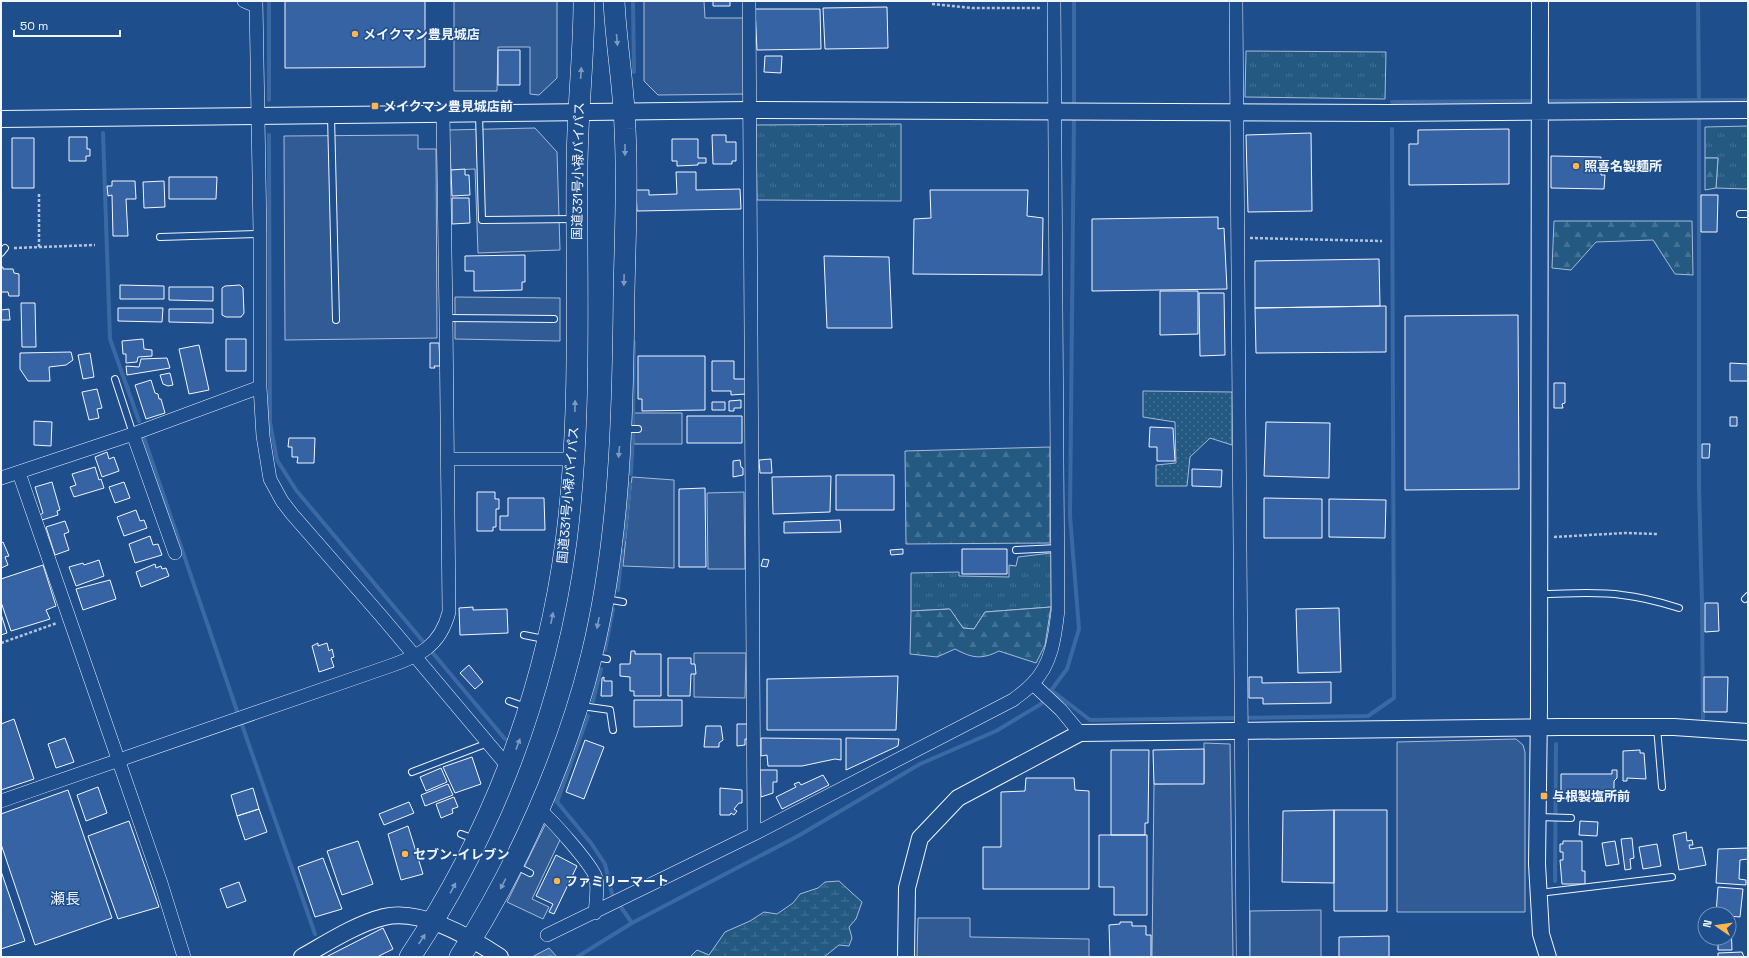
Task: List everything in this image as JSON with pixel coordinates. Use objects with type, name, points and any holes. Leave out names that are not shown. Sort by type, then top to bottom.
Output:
[{"type":"highway","name":"国道331号小禄バイパス","points":[[410,957],[434,921],[469,837],[509,768],[529,708],[547,640],[566,542],[573,459],[577,299],[576,219],[584,1]]},
{"type":"highway","points":[[465,948],[521,869],[538,809],[578,705],[600,658],[613,600],[610,546],[629,429],[624,339],[624,112],[614,1]]},
{"type":"street","points":[[749,1],[754,834]]},
{"type":"street","points":[[1236,1],[1243,957]]},
{"type":"street","points":[[1540,1],[1539,727],[1542,817],[1538,893],[1541,934],[1548,957]]},
{"type":"street","points":[[252,3],[258,116],[260,387],[265,456],[270,479],[282,501],[416,656],[509,768]]},
{"type":"street","points":[[547,935],[754,834],[1013,700],[1033,684],[1047,663],[1055,640],[1058,610],[1054,5]]},
{"type":"street","points":[[1,119],[479,112],[750,110],[1540,112],[1748,110]]},
{"type":"street","points":[[1,801],[416,656],[434,642],[445,626],[448,612],[448,459],[442,113]]},
{"type":"street","points":[[1,478],[133,434],[260,387]]},
{"type":"street","points":[[133,434],[175,553]]},
{"type":"street","points":[[448,459],[573,459]]},
{"type":"street","points":[[19,473],[161,883],[184,957]]},
{"type":"street","points":[[1033,684],[1060,710],[1080,733]]},
{"type":"street","points":[[906,957],[907,888],[920,838],[958,798],[1080,733],[1539,727],[1657,727],[1748,732]]},
{"type":"street","points":[[538,809],[589,864],[596,878],[599,910]]},
{"type":"street","points":[[302,957],[362,926],[384,917],[416,916],[434,921],[465,948],[500,957]]},
{"type":"lane","points":[[479,112],[482,220],[576,219]]},
{"type":"lane","points":[[330,114],[336,320]]},
{"type":"lane","points":[[1740,214],[1748,214]]},
{"type":"lane","points":[[160,237],[260,234]]},
{"type":"lane","points":[[446,318],[554,319]]},
{"type":"lane","points":[[115,379],[133,434]]},
{"type":"lane","points":[[1016,550],[1058,548]]},
{"type":"lane","points":[[1539,594],[1622,594],[1650,599],[1679,608]]},
{"type":"lane","points":[[524,635],[547,640]]},
{"type":"lane","points":[[509,701],[529,708]]},
{"type":"lane","points":[[578,705],[610,710],[613,730]]},
{"type":"lane","points":[[1657,727],[1662,786]]},
{"type":"lane","points":[[412,772],[488,743]]},
{"type":"lane","points":[[1542,817],[1571,818]]},
{"type":"lane","points":[[1538,893],[1564,892],[1672,877]]},
{"type":"path","points":[[932,4],[973,8],[1054,5]]},
{"type":"path","points":[[39,194],[39,247]]},
{"type":"path","points":[[1237,238],[1382,241]]},
{"type":"path","points":[[3,251],[39,247],[95,245]]},
{"type":"path","points":[[1540,539],[1625,533],[1657,534]]},
{"type":"path","points":[[1,643],[69,618]]},
{"type":"green space","points":[[1246,51],[1386,52],[1385,99],[1245,97]]},
{"type":"green space","points":[[901,124],[901,201],[757,200],[756,125]]},
{"type":"green space","points":[[1748,126],[1748,189],[1716,188],[1718,158],[1705,158],[1705,127]]},
{"type":"green space","points":[[1705,158],[1718,158],[1716,188],[1705,190]]},
{"type":"green space","points":[[1554,221],[1692,221],[1693,275],[1675,274],[1653,240],[1596,242],[1571,270],[1552,268]]},
{"type":"green space","points":[[1143,391],[1232,392],[1232,445],[1210,438],[1190,457],[1187,486],[1156,486],[1156,465],[1176,463],[1175,422],[1143,417]]},
{"type":"green space","points":[[1050,447],[1050,543],[906,544],[905,451]]},
{"type":"green space","points":[[1051,553],[1051,607],[985,612],[974,629],[963,628],[949,609],[911,611],[911,573],[959,572],[959,576],[1009,577],[1009,565],[1016,566],[1018,557]]},
{"type":"green space","points":[[1051,607],[1045,645],[1036,663],[999,651],[982,657],[972,656],[955,649],[937,657],[910,654],[911,611],[950,609],[963,628],[974,629],[985,612]]},
{"type":"green space","points":[[839,881],[862,902],[856,919],[849,927],[852,938],[849,946],[839,945],[824,957],[690,957],[697,950],[709,955],[725,932],[750,921],[764,912],[777,914],[793,903],[800,894],[818,888],[825,882]]},
{"type":"shaded area","points":[[454,1],[557,1],[557,78],[539,95],[530,94],[530,47],[498,47],[497,91],[454,91]]},
{"type":"shaded area","points":[[644,1],[704,1],[705,18],[744,18],[744,94],[658,95],[644,81]]},
{"type":"shaded area","points":[[535,128],[557,152],[560,250],[478,253],[475,169],[451,170],[449,130]]},
{"type":"shaded area","points":[[418,135],[418,149],[436,149],[437,338],[285,340],[284,136]]},
{"type":"shaded area","points":[[455,297],[560,298],[560,341],[455,339]]},
{"type":"shaded area","points":[[634,413],[682,413],[682,444],[634,444]]},
{"type":"shaded area","points":[[632,477],[674,480],[674,568],[623,566]]},
{"type":"shaded area","points":[[744,492],[745,569],[708,569],[707,493]]},
{"type":"shaded area","points":[[694,653],[746,653],[745,698],[694,697]]},
{"type":"shaded area","points":[[1516,739],[1523,745],[1525,752],[1525,912],[1397,912],[1397,742]]},
{"type":"shaded area","points":[[1204,743],[1230,744],[1233,957],[1152,957],[1154,784],[1204,783]]},
{"type":"shaded area","points":[[546,823],[560,840],[532,899],[549,907],[543,919],[507,902]]},
{"type":"shaded area","points":[[1321,910],[1321,957],[1250,957],[1250,911]]},
{"type":"shaded area","points":[[918,918],[970,918],[970,937],[1089,939],[1089,957],[917,957]]},
{"type":"water","points":[[549,948],[557,957],[532,957]]},
{"type":"building","name":"メイクマン豊見城店","points":[[285,1],[425,1],[425,67],[285,68]]},
{"type":"building","points":[[713,1],[730,1],[730,6],[713,6]]},
{"type":"building","points":[[887,7],[888,48],[825,49],[823,8]]},
{"type":"building","points":[[755,9],[820,9],[821,49],[757,50]]},
{"type":"building","points":[[498,50],[520,50],[520,85],[498,85]]},
{"type":"building","points":[[765,56],[782,56],[781,73],[764,72]]},
{"type":"building","points":[[1509,129],[1509,184],[1409,185],[1409,144],[1418,144],[1418,130]]},
{"type":"building","points":[[1311,133],[1312,211],[1248,212],[1246,135]]},
{"type":"building","points":[[712,135],[726,135],[726,142],[736,142],[736,161],[732,161],[732,164],[713,164]]},
{"type":"building","points":[[69,137],[87,137],[87,149],[90,149],[90,156],[86,156],[86,161],[69,161]]},
{"type":"building","points":[[12,138],[34,138],[34,188],[12,188]]},
{"type":"building","points":[[672,139],[698,139],[698,158],[706,158],[706,163],[677,166],[677,161],[672,161]]},
{"type":"building","name":"照喜名製麺所","points":[[1551,156],[1601,157],[1601,175],[1605,175],[1604,189],[1551,188]]},
{"type":"building","points":[[465,169],[465,175],[469,175],[470,195],[452,196],[451,170]]},
{"type":"building","points":[[676,172],[696,172],[696,190],[740,189],[741,209],[637,211],[636,190],[649,190],[649,195],[677,194]]},
{"type":"building","points":[[169,177],[217,177],[216,199],[169,199]]},
{"type":"building","points":[[112,181],[135,181],[136,199],[126,199],[128,236],[113,236],[112,195],[108,196],[107,186],[112,186]]},
{"type":"building","points":[[164,181],[165,207],[144,208],[143,182]]},
{"type":"building","points":[[930,190],[1028,190],[1027,216],[1043,218],[1042,275],[913,274],[914,219],[931,218]]},
{"type":"building","points":[[1701,195],[1718,195],[1717,232],[1701,232]]},
{"type":"building","points":[[452,198],[469,198],[470,223],[452,224]]},
{"type":"building","points":[[1218,217],[1218,229],[1224,228],[1227,289],[1092,291],[1092,219]]},
{"type":"building","points":[[525,255],[525,282],[522,282],[522,290],[474,291],[474,271],[465,271],[465,256]]},
{"type":"building","points":[[824,256],[889,257],[892,328],[827,328]]},
{"type":"building","points":[[1379,259],[1380,306],[1255,308],[1255,261]]},
{"type":"building","points":[[1,267],[3,267],[3,269],[13,269],[14,273],[19,274],[19,296],[9,296],[8,292],[1,292]]},
{"type":"building","points":[[120,285],[164,286],[164,299],[120,299]]},
{"type":"building","points":[[240,285],[243,288],[244,313],[241,317],[226,317],[222,315],[222,288],[225,286]]},
{"type":"building","points":[[169,287],[213,287],[213,301],[169,300]]},
{"type":"building","points":[[1160,291],[1198,291],[1198,334],[1160,335]]},
{"type":"building","points":[[1199,293],[1224,293],[1225,355],[1200,356]]},
{"type":"building","points":[[21,303],[35,303],[36,347],[22,347]]},
{"type":"building","points":[[1386,306],[1386,352],[1256,353],[1255,308]]},
{"type":"building","points":[[118,308],[163,308],[162,322],[118,321]]},
{"type":"building","points":[[9,309],[10,320],[1,320],[1,310]]},
{"type":"building","points":[[169,309],[213,309],[213,323],[169,322]]},
{"type":"building","points":[[1518,315],[1519,489],[1405,490],[1405,316]]},
{"type":"building","points":[[143,339],[144,349],[152,350],[152,356],[138,357],[137,362],[126,363],[126,354],[123,354],[122,341]]},
{"type":"building","points":[[226,339],[246,339],[246,371],[226,371]]},
{"type":"building","points":[[430,343],[439,343],[440,366],[434,366],[435,368],[430,368]]},
{"type":"building","points":[[199,345],[209,390],[189,394],[179,349]]},
{"type":"building","points":[[71,352],[73,360],[66,365],[49,367],[50,381],[28,381],[20,369],[20,353]]},
{"type":"building","points":[[90,353],[94,377],[83,379],[78,355]]},
{"type":"building","points":[[638,356],[705,356],[705,410],[642,411],[642,399],[638,399]]},
{"type":"building","points":[[167,358],[170,368],[127,375],[126,366],[139,367],[141,359]]},
{"type":"building","points":[[712,361],[734,361],[734,379],[746,379],[746,394],[731,395],[731,391],[712,391]]},
{"type":"building","points":[[1730,363],[1748,364],[1748,381],[1730,381]]},
{"type":"building","points":[[170,373],[173,385],[168,386],[163,384],[160,375]]},
{"type":"building","points":[[151,380],[155,393],[158,394],[159,399],[161,399],[165,413],[146,419],[135,385]]},
{"type":"building","points":[[1554,383],[1565,383],[1565,403],[1562,404],[1563,408],[1554,408]]},
{"type":"building","points":[[97,389],[102,408],[97,409],[99,418],[89,420],[82,392]]},
{"type":"building","points":[[741,400],[741,408],[734,408],[734,411],[729,411],[729,401]]},
{"type":"building","points":[[712,402],[725,402],[725,410],[712,410]]},
{"type":"building","points":[[687,416],[742,416],[742,443],[687,443]]},
{"type":"building","points":[[1730,417],[1737,417],[1737,426],[1730,426]]},
{"type":"building","points":[[34,421],[52,422],[51,446],[34,445]]},
{"type":"building","points":[[1266,422],[1330,423],[1329,478],[1264,476]]},
{"type":"building","points":[[1150,427],[1173,428],[1175,461],[1157,461],[1157,447],[1149,447]]},
{"type":"building","points":[[289,438],[315,438],[314,463],[297,463],[298,457],[292,457],[292,447],[288,447]]},
{"type":"building","points":[[1702,444],[1710,444],[1709,458],[1702,458]]},
{"type":"building","points":[[107,452],[109,459],[114,457],[119,471],[102,477],[95,457]]},
{"type":"building","points":[[771,459],[772,473],[760,473],[759,460]]},
{"type":"building","points":[[740,460],[741,467],[743,468],[743,475],[733,477],[733,461]]},
{"type":"building","points":[[95,467],[99,480],[101,479],[104,488],[74,497],[70,487],[76,485],[72,474]]},
{"type":"building","points":[[1192,469],[1222,470],[1221,487],[1192,486]]},
{"type":"building","points":[[836,475],[894,475],[894,510],[836,510]]},
{"type":"building","points":[[831,476],[830,512],[773,514],[772,477]]},
{"type":"building","points":[[52,482],[60,510],[57,511],[58,515],[42,520],[40,515],[43,513],[35,487]]},
{"type":"building","points":[[124,482],[130,498],[115,503],[109,487]]},
{"type":"building","points":[[705,488],[706,567],[679,567],[679,489]]},
{"type":"building","points":[[477,492],[495,492],[495,499],[499,499],[499,509],[496,509],[496,527],[493,527],[493,531],[477,531]]},
{"type":"building","points":[[508,498],[544,498],[545,530],[500,530],[500,516],[508,516]]},
{"type":"building","points":[[1264,498],[1322,499],[1322,538],[1264,538]]},
{"type":"building","points":[[1329,499],[1386,500],[1385,538],[1329,537]]},
{"type":"building","points":[[136,510],[140,521],[144,520],[147,528],[124,536],[117,517]]},
{"type":"building","points":[[840,520],[841,532],[784,533],[784,522]]},
{"type":"building","points":[[65,521],[69,532],[64,534],[69,550],[55,555],[46,527]]},
{"type":"building","points":[[150,536],[153,545],[158,544],[162,555],[135,563],[129,544]]},
{"type":"building","points":[[3,542],[9,556],[5,557],[8,565],[1,568],[1,543]]},
{"type":"building","points":[[903,549],[903,554],[891,555],[890,550]]},
{"type":"building","points":[[962,549],[1007,549],[1007,574],[962,574]]},
{"type":"building","points":[[763,559],[769,560],[767,567],[761,566]]},
{"type":"building","points":[[99,560],[104,576],[76,586],[69,567],[83,563],[84,565]]},
{"type":"building","points":[[155,564],[156,568],[161,566],[162,569],[166,568],[169,576],[141,587],[136,572]]},
{"type":"building","points":[[43,565],[56,606],[46,610],[50,619],[11,631],[1,602],[1,579]]},
{"type":"building","points":[[110,580],[116,599],[83,610],[76,589]]},
{"type":"building","points":[[1705,603],[1718,603],[1719,631],[1705,632]]},
{"type":"building","points":[[473,607],[473,610],[507,609],[508,633],[460,635],[459,608]]},
{"type":"building","points":[[1339,608],[1341,672],[1298,673],[1296,609]]},
{"type":"building","points":[[1,614],[7,633],[1,635]]},
{"type":"building","points":[[318,643],[318,646],[327,643],[329,651],[332,649],[334,657],[331,658],[334,667],[319,672],[312,646]]},
{"type":"building","points":[[631,651],[635,651],[635,654],[661,654],[661,696],[634,696],[634,691],[630,691],[630,677],[620,676],[620,664],[630,664]]},
{"type":"building","points":[[668,658],[691,658],[691,664],[695,664],[696,674],[691,674],[690,696],[668,696]]},
{"type":"building","points":[[469,665],[483,682],[475,689],[460,673]]},
{"type":"building","points":[[898,676],[896,730],[767,730],[767,679]]},
{"type":"building","points":[[604,677],[604,681],[612,681],[612,696],[601,696],[602,678]]},
{"type":"building","points":[[1249,677],[1262,677],[1262,683],[1331,682],[1331,703],[1263,704],[1263,698],[1249,698]]},
{"type":"building","points":[[1704,677],[1728,677],[1727,712],[1704,712]]},
{"type":"building","points":[[634,700],[682,700],[682,726],[634,727]]},
{"type":"building","points":[[14,719],[34,779],[1,790],[1,724]]},
{"type":"building","points":[[737,724],[749,724],[749,739],[745,739],[745,745],[737,746]]},
{"type":"building","points":[[706,726],[721,726],[723,740],[719,743],[719,747],[704,747]]},
{"type":"building","points":[[65,738],[74,762],[56,768],[48,744]]},
{"type":"building","points":[[761,738],[841,739],[841,760],[835,759],[802,766],[768,766],[767,755],[761,756]]},
{"type":"building","points":[[846,738],[899,739],[898,746],[846,770]]},
{"type":"building","points":[[585,740],[604,747],[584,799],[566,792]]},
{"type":"building","points":[[1204,749],[1204,784],[1154,784],[1153,750]]},
{"type":"building","points":[[1111,750],[1149,750],[1148,823],[1145,823],[1145,835],[1111,835]]},
{"type":"building","points":[[1640,750],[1640,753],[1644,753],[1646,779],[1627,778],[1627,781],[1623,781],[1623,751]]},
{"type":"building","points":[[472,757],[481,784],[455,793],[443,767]]},
{"type":"building","points":[[441,768],[447,782],[426,791],[420,777]]},
{"type":"building","points":[[760,770],[777,770],[777,782],[773,782],[773,793],[761,797]]},
{"type":"building","points":[[1612,770],[1617,770],[1617,778],[1614,781],[1614,794],[1561,792],[1561,774],[1612,774]]},
{"type":"building","points":[[823,775],[829,785],[782,809],[776,797],[796,787],[794,784],[799,782],[801,785]]},
{"type":"building","points":[[1026,778],[1074,778],[1075,790],[1089,791],[1089,889],[983,889],[983,847],[1001,847],[1001,792],[1025,791]]},
{"type":"building","points":[[448,784],[453,795],[425,806],[421,795]]},
{"type":"building","points":[[98,787],[107,813],[86,821],[77,795]]},
{"type":"building","points":[[253,788],[259,809],[237,816],[231,795]]},
{"type":"building","points":[[720,788],[742,790],[742,803],[739,803],[734,809],[737,811],[734,815],[731,813],[730,815],[720,815]]},
{"type":"building","points":[[68,790],[112,918],[35,945],[1,844],[1,814]]},
{"type":"building","points":[[454,797],[458,807],[452,809],[453,813],[441,818],[436,804]]},
{"type":"building","points":[[409,802],[414,813],[384,825],[379,814]]},
{"type":"building","points":[[259,809],[267,832],[245,840],[237,816]]},
{"type":"building","points":[[1334,810],[1387,810],[1387,911],[1334,911]]},
{"type":"building","points":[[1334,810],[1334,883],[1282,882],[1283,811]]},
{"type":"building","points":[[129,821],[159,907],[118,919],[88,836]]},
{"type":"building","points":[[1580,821],[1598,822],[1597,836],[1579,835]]},
{"type":"building","name":"セブン-イレブン","points":[[408,826],[423,874],[401,880],[388,834]]},
{"type":"building","points":[[1686,832],[1687,841],[1692,840],[1693,845],[1689,845],[1690,849],[1702,847],[1706,865],[1679,870],[1673,835]]},
{"type":"building","points":[[1099,835],[1147,835],[1147,915],[1114,915],[1114,887],[1099,887]]},
{"type":"building","points":[[1632,838],[1634,858],[1630,859],[1631,869],[1625,870],[1621,839]]},
{"type":"building","points":[[358,841],[373,884],[342,895],[327,851]]},
{"type":"building","points":[[1563,841],[1582,841],[1582,871],[1585,871],[1585,884],[1562,884],[1560,860],[1563,860],[1563,852],[1560,852],[1560,844],[1563,844]]},
{"type":"building","points":[[1615,841],[1619,864],[1606,866],[1602,843]]},
{"type":"building","points":[[1657,844],[1661,866],[1643,869],[1639,847]]},
{"type":"building","points":[[1748,848],[1748,859],[1740,860],[1739,879],[1746,880],[1746,885],[1716,883],[1718,849]]},
{"type":"building","name":"ファミリーマート","points":[[556,855],[577,866],[554,914],[549,912],[553,904],[536,896]]},
{"type":"building","points":[[323,858],[342,909],[315,917],[298,867]]},
{"type":"building","points":[[1,871],[25,941],[1,949]]},
{"type":"building","points":[[239,882],[246,901],[227,908],[220,889]]},
{"type":"building","points":[[1718,887],[1743,889],[1740,917],[1737,917],[1737,906],[1717,906]]},
{"type":"building","points":[[1120,922],[1132,922],[1132,926],[1146,926],[1146,935],[1151,935],[1151,957],[1110,957],[1109,925],[1120,924]]},
{"type":"building","points":[[383,928],[393,949],[377,957],[326,957]]},
{"type":"building","points":[[1389,936],[1389,957],[1339,957],[1339,937]]},
{"type":"building","points":[[1718,946],[1732,946],[1732,950],[1718,950]]},
{"type":"building","points":[[1742,952],[1744,957],[1718,957],[1718,953]]},
{"type":"waterway","points":[[269,1],[269,100]]},
{"type":"waterway","points":[[633,1],[634,72]]},
{"type":"waterway","points":[[1074,1],[1074,109]]},
{"type":"waterway","points":[[1698,1],[1699,107]]},
{"type":"waterway","points":[[1542,101],[1748,100]]},
{"type":"waterway","points":[[1392,102],[1536,101]]},
{"type":"waterway","points":[[1699,113],[1699,486],[1703,719]]},
{"type":"waterway","points":[[577,957],[632,923],[798,836],[920,764],[996,731],[1041,704],[1067,669],[1079,629],[1070,516],[1074,115]]},
{"type":"waterway","points":[[1051,690],[1090,720],[1368,716],[1394,698],[1392,129]]},
{"type":"waterway","points":[[103,133],[110,339],[139,421]]},
{"type":"waterway","points":[[269,135],[270,422],[277,460],[296,490],[505,739]]},
{"type":"waterway","points":[[633,424],[634,342]]},
{"type":"waterway","points":[[631,474],[633,434]]},
{"type":"waterway","points":[[143,435],[237,711]]},
{"type":"waterway","points":[[624,540],[630,484]]},
{"type":"waterway","points":[[618,590],[622,550]]},
{"type":"waterway","points":[[605,650],[613,609]]},
{"type":"waterway","points":[[593,701],[601,669]]},
{"type":"waterway","points":[[557,802],[588,716]]},
{"type":"waterway","points":[[241,722],[315,934]]},
{"type":"waterway","points":[[1555,881],[1556,744]]},
{"type":"waterway","points":[[553,797],[591,843],[605,864],[612,894],[632,923]]},
{"type":"place","name":"メイクマン豊見城店","points":[[355,34]]},
{"type":"place","name":"メイクマン豊見城店前","points":[[375,106]]},
{"type":"place","name":"照喜名製麺所","points":[[1576,166]]},
{"type":"place","name":"与根製塩所前","points":[[1544,796]]},
{"type":"place","name":"セブン-イレブン","points":[[405,854]]},
{"type":"place","name":"ファミリーマート","points":[[557,881]]},
{"type":"district","name":"瀬長","points":[[65,898]]}]
